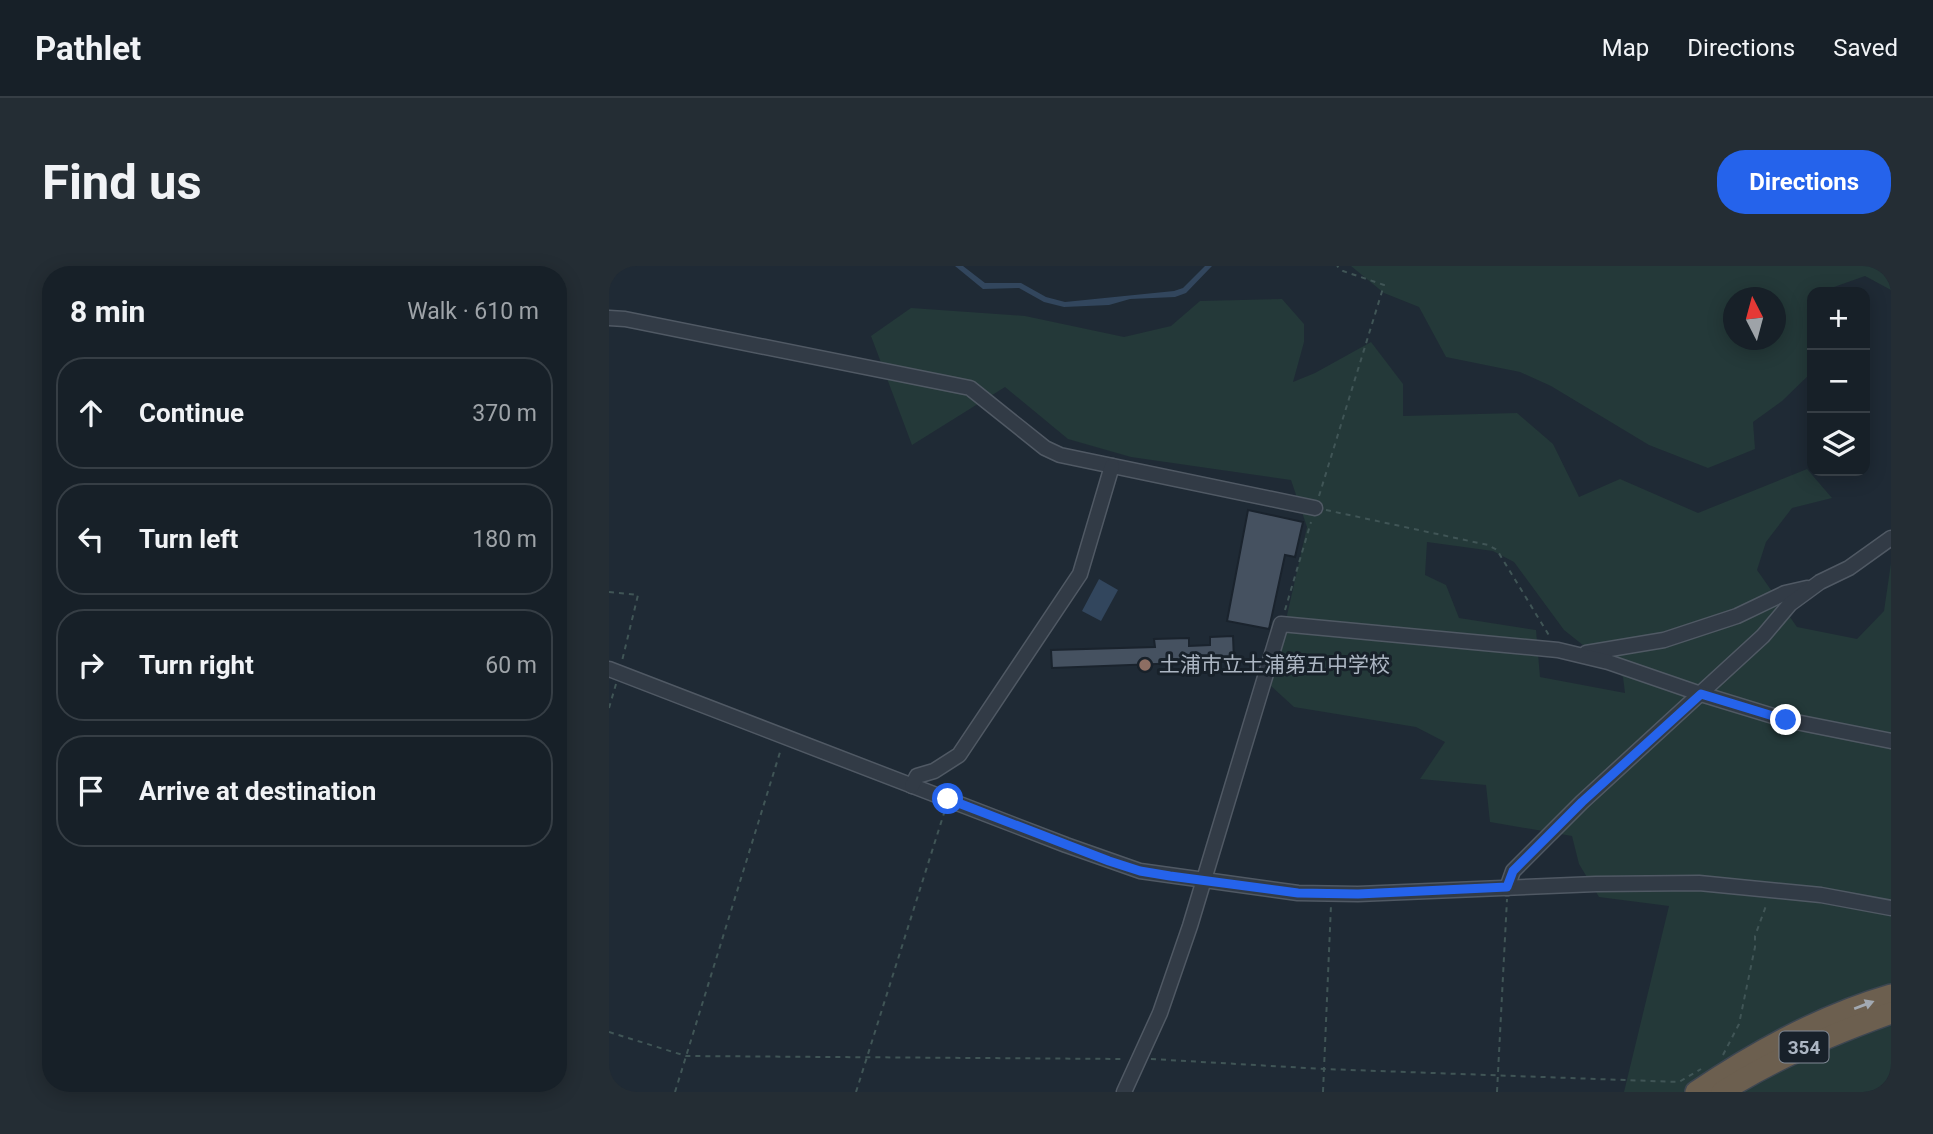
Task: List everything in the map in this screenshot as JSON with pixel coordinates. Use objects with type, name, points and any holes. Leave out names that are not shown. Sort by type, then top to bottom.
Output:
[{"type":"highway","name":"354","points":[[1696,1092],[1748,1059],[1805,1029],[1891,995]]},
{"type":"highway","name":"354","points":[[1722,1092],[1787,1055],[1891,1013]]},
{"type":"street","points":[[609,318],[969,388],[1045,448],[1060,455],[1315,508]]},
{"type":"street","points":[[912,786],[917,776],[934,771],[959,755],[1080,574],[1112,466]]},
{"type":"street","points":[[1507,887],[1513,871],[1532,851],[1763,636],[1790,604],[1813,586],[1849,568],[1891,538]]},
{"type":"street","points":[[1578,655],[1664,640],[1737,616],[1785,593],[1813,586]]},
{"type":"street","points":[[1124,1092],[1160,1013],[1190,926],[1281,624],[1558,650],[1608,662],[1786,720],[1891,741]]},
{"type":"street","points":[[614,671],[1140,871],[1298,893],[1668,883],[1772,889],[1891,908]]},
{"type":"path","points":[[1281,624],[1384,285],[1343,271],[1337,266]]},
{"type":"path","points":[[1315,508],[1488,545],[1497,550],[1558,650]]},
{"type":"path","points":[[609,592],[638,595],[614,671],[609,708]]},
{"type":"path","points":[[675,1092],[785,736]]},
{"type":"path","points":[[856,1092],[948,799]]},
{"type":"path","points":[[1497,1092],[1507,887]]},
{"type":"path","points":[[1723,1055],[1738,1024],[1755,936],[1772,889]]},
{"type":"path","points":[[1323,1092],[1331,894]]},
{"type":"path","points":[[609,1032],[686,1056],[1140,1059],[1324,1069],[1679,1082],[1701,1069]]},
{"type":"green space","points":[[1351,266],[1891,266],[1891,290],[1865,276],[1834,287],[1807,287],[1807,377],[1782,401],[1753,422],[1755,449],[1708,468],[1649,445],[1551,386],[1520,372],[1446,357],[1419,307],[1384,293]]},
{"type":"green space","points":[[1282,299],[1304,324],[1304,342],[1293,382],[1371,342],[1403,384],[1403,416],[1517,413],[1553,444],[1579,497],[1620,479],[1698,513],[1807,469],[1807,476],[1813,476],[1832,498],[1792,508],[1766,542],[1757,570],[1797,627],[1857,639],[1884,611],[1891,563],[1891,1092],[1624,1092],[1669,906],[1599,897],[1579,864],[1572,836],[1490,822],[1486,785],[1420,779],[1445,742],[1416,727],[1294,707],[1271,686],[1307,527],[1291,480],[1131,457],[1068,439],[1005,387],[912,445],[871,336],[911,308],[1025,316],[1124,337],[1171,326],[1200,301]],"holes":[[[1427,542],[1493,551],[1514,562],[1564,630],[1623,677],[1625,693],[1540,677],[1536,630],[1459,618],[1446,585],[1425,575]]]},
{"type":"water","points":[[955,266],[963,266],[985,283],[1021,283],[1046,297],[1065,302],[1174,291],[1183,288],[1205,266],[1212,266],[1186,293],[1175,297],[1064,307],[1044,302],[1019,288],[983,289]]},
{"type":"water","points":[[1099,579],[1118,590],[1101,621],[1082,611]]},
{"type":"building","points":[[1248,510],[1303,522],[1295,557],[1285,555],[1269,629],[1227,621]]},
{"type":"building","points":[[1233,636],[1234,661],[1052,668],[1051,650],[1155,647],[1154,639],[1189,638],[1189,646],[1210,645],[1210,637]]},
{"type":"place","name":"土浦市立土浦第五中学校","points":[[1145,665]]},
{"type":"route","points":[[948,799],[1109,861],[1140,871],[1170,876],[1298,893],[1358,894],[1507,887],[1513,871],[1582,802],[1701,694],[1786,720]]}]
